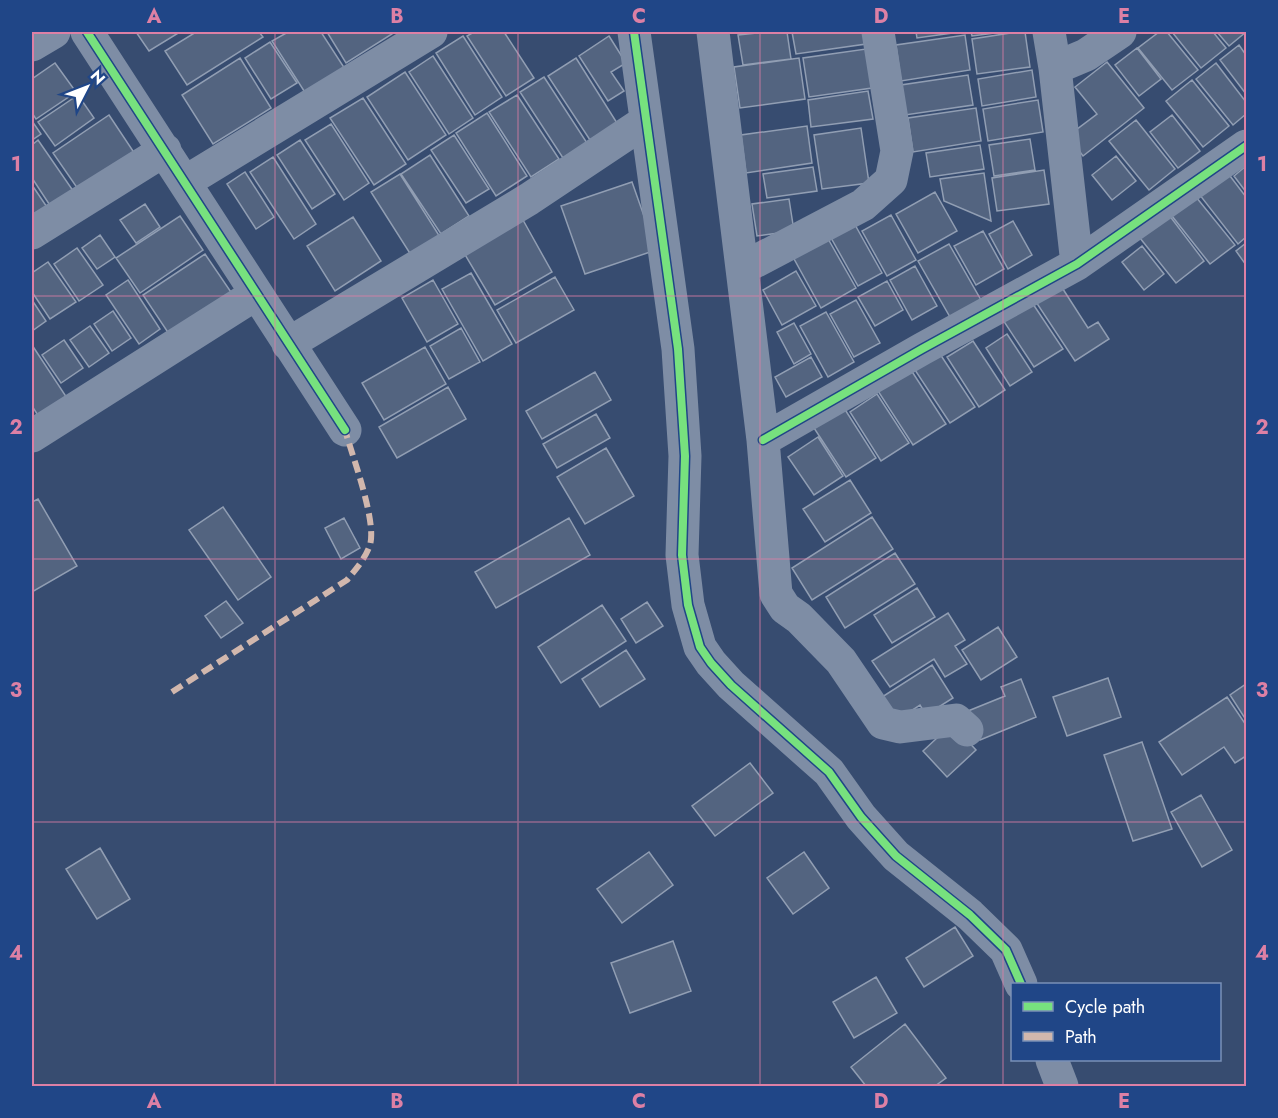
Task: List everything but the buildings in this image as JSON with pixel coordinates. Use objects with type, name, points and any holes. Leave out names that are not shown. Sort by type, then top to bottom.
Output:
[{"type":"street","points":[[32,45],[54,32]]},
{"type":"street","points":[[87,32],[345,430]]},
{"type":"street","points":[[634,32],[678,349],[685,456],[682,555],[688,605],[700,647],[731,685],[829,772],[861,817],[896,856],[970,915],[1006,950],[1021,983]]},
{"type":"street","points":[[713,32],[763,440],[776,594],[785,608],[799,618],[841,662],[883,723],[900,727],[956,720],[967,730]]},
{"type":"street","points":[[743,268],[863,205],[891,180],[897,151],[879,32]]},
{"type":"street","points":[[1049,32],[1077,264]]},
{"type":"street","points":[[1055,68],[1086,56],[1120,32]]},
{"type":"street","points":[[185,182],[421,34]]},
{"type":"street","points":[[288,344],[529,199],[646,122]]},
{"type":"street","points":[[763,440],[1077,264],[1246,146]]},
{"type":"street","points":[[32,232],[165,150]]},
{"type":"street","points":[[32,436],[256,294]]},
{"type":"street","points":[[1053,1061],[1062,1086]]},
{"type":"marked path","points":[[172,692],[347,580],[363,559],[370,545],[370,520],[363,488],[345,430]]},
{"type":"cycle path","points":[[87,32],[345,430]]},
{"type":"cycle path","points":[[634,32],[678,349],[685,456],[682,555],[688,605],[700,647],[731,685],[829,772],[861,817],[896,856],[970,915],[1006,950],[1021,983]]},
{"type":"cycle path","points":[[763,440],[1077,264],[1246,146]]}]
